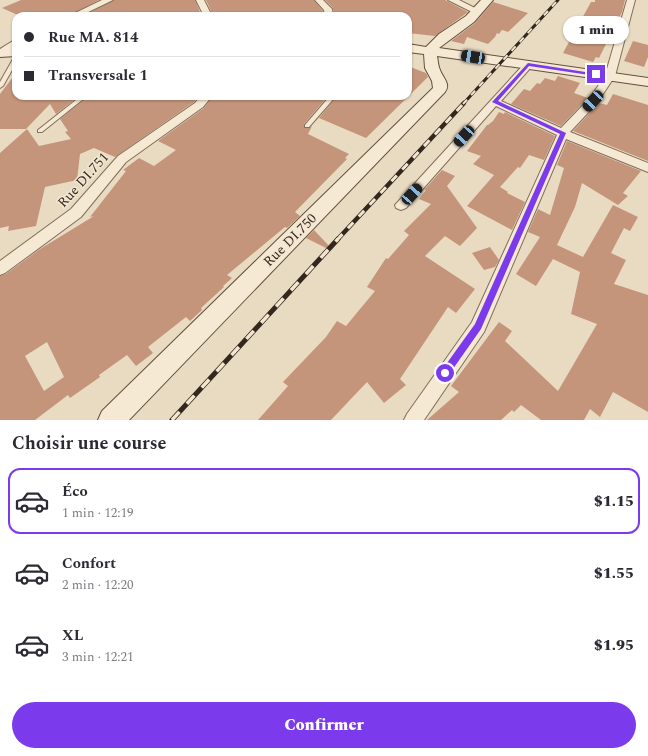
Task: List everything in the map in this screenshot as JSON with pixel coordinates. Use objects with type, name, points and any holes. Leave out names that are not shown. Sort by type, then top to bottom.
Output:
[{"type":"street","points":[[82,12],[109,0]]},
{"type":"street","points":[[200,0],[206,12]]},
{"type":"street","points":[[452,0],[477,12]]},
{"type":"street","points":[[430,50],[436,43],[469,20],[487,0]]},
{"type":"street","points":[[413,420],[478,327],[563,133],[593,101],[610,76],[631,0]]},
{"type":"street","points":[[321,1],[328,9],[328,12]]},
{"type":"street","points":[[0,53],[12,45]]},
{"type":"street","points":[[412,48],[648,82]]},
{"type":"street","name":"Rue DI.750","points":[[111,420],[440,89],[441,84],[431,64],[430,50]]},
{"type":"street","points":[[0,53],[12,52]]},
{"type":"street","points":[[401,206],[528,65]]},
{"type":"street","name":"Rue DI.751","points":[[0,269],[76,213],[122,159],[199,105],[203,100]]},
{"type":"street","points":[[495,102],[563,133],[648,168]]},
{"type":"lane","points":[[0,86],[12,66]]},
{"type":"lane","points":[[40,131],[79,100]]},
{"type":"lane","points":[[307,126],[330,100]]},
{"type":"building","points":[[21,0],[99,0],[76,12],[12,12],[2,8]]},
{"type":"building","points":[[114,0],[195,0],[200,12],[91,12]]},
{"type":"building","points":[[206,0],[314,0],[323,12],[211,12]]},
{"type":"building","points":[[325,0],[445,0],[468,12],[435,36],[412,33],[412,12],[334,12],[333,8]]},
{"type":"building","points":[[595,0],[625,0],[622,12],[599,58],[596,57],[593,62],[563,53],[591,2],[595,2]]},
{"type":"building","points":[[493,2],[528,13],[508,32],[502,30],[499,34],[497,33],[488,44],[467,37],[464,44],[451,41],[475,23]]},
{"type":"building","points":[[633,41],[648,45],[648,57],[644,67],[624,61]]},
{"type":"building","points":[[412,68],[426,73],[428,77],[412,93]]},
{"type":"building","points":[[558,76],[580,83],[574,93],[588,98],[561,126],[511,104],[524,89],[530,91],[537,83],[540,84],[545,78],[555,81]]},
{"type":"building","points":[[12,78],[12,100],[74,100],[56,114],[50,104],[26,129],[0,129],[0,94]]},
{"type":"building","points":[[613,94],[648,105],[648,161],[573,131],[599,103],[607,105]]},
{"type":"building","points":[[83,100],[196,100],[115,157],[94,148],[80,154],[77,180],[45,187],[36,226],[8,231],[9,226],[0,228],[0,153],[27,129],[39,146],[71,139],[65,132],[68,131],[60,119]]},
{"type":"building","points":[[210,100],[325,100],[304,124],[304,127],[309,128],[312,126],[308,134],[349,154],[345,158],[347,159],[295,212],[300,216],[227,275],[232,278],[201,308],[202,310],[190,321],[186,317],[148,347],[153,353],[136,366],[127,355],[99,375],[100,377],[70,398],[68,395],[35,420],[0,420],[0,276],[6,274],[40,249],[94,216],[90,217],[126,171],[123,170],[139,158],[154,166],[176,150],[158,141],[204,108]],"holes":[[[47,342],[64,377],[44,391],[25,356]]]},
{"type":"building","points":[[334,100],[405,100],[366,138],[319,118]]},
{"type":"building","points":[[499,112],[504,114],[505,112],[555,136],[544,160],[529,155],[520,168],[518,167],[500,187],[508,192],[507,193],[525,202],[512,230],[467,206],[494,175],[473,164],[481,156],[467,151]]},
{"type":"building","points":[[567,141],[641,171],[623,193],[628,196],[618,205],[582,183],[575,207],[557,245],[583,257],[613,205],[638,217],[630,231],[624,228],[611,253],[626,260],[614,284],[648,295],[648,412],[613,392],[600,417],[590,409],[584,420],[541,420],[521,405],[514,412],[512,410],[501,420],[427,420],[459,392],[451,386],[499,322],[512,331],[505,341],[558,391],[597,324],[571,314],[580,272],[553,259],[536,286],[516,274],[540,237],[528,232],[538,209],[550,215],[564,168],[557,165]]},
{"type":"building","points":[[442,170],[455,176],[447,186],[477,228],[460,246],[445,236],[425,256],[475,289],[456,313],[448,307],[400,379],[406,385],[384,403],[367,382],[331,420],[258,420],[288,386],[283,382],[326,337],[337,321],[346,326],[375,291],[367,287],[386,258],[388,259],[409,235],[404,231],[431,204],[419,199],[426,190],[424,190]]},
{"type":"building","points":[[314,230],[331,248],[330,250],[306,238]]},
{"type":"building","points":[[490,247],[499,260],[495,267],[484,270],[472,253]]},
{"type":"railway","points":[[463,104],[558,0]]},
{"type":"railway","points":[[337,240],[464,103]]},
{"type":"railway","points":[[172,420],[338,239]]},
{"type":"route","points":[[445,373],[478,327],[563,133],[495,102],[528,65],[596,74]]}]
